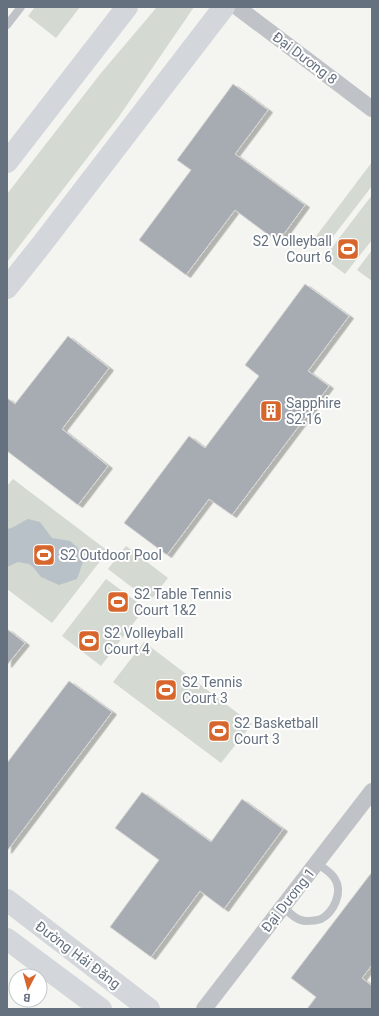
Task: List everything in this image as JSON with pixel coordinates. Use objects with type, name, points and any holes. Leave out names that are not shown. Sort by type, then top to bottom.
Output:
[{"type":"main road","points":[[7,162],[127,7]]},
{"type":"main road","points":[[7,288],[224,7]]},
{"type":"main road","name":"Đường Hải Đăng","points":[[7,900],[149,1009]]},
{"type":"main road","points":[[7,939],[101,1009]]},
{"type":"street","name":"Đại Dương 8","points":[[237,7],[372,109]]},
{"type":"street","name":"Đại Dương 1","points":[[204,1009],[372,791]]},
{"type":"lane","points":[[7,25],[21,7]]},
{"type":"lane","points":[[283,907],[297,919],[306,921],[321,919],[333,908],[339,892],[336,880],[317,863]]},
{"type":"shaded area","points":[[35,7],[80,7],[56,38],[28,16]]},
{"type":"shaded area","points":[[157,7],[194,7],[118,118],[7,262],[7,194],[101,73]]},
{"type":"shaded area","points":[[372,162],[372,186],[325,247],[314,239]]},
{"type":"shaded area","name":"S2 Volleyball Court 6","points":[[372,195],[372,240],[345,274],[324,258]]},
{"type":"shaded area","points":[[372,250],[372,281],[357,270]]},
{"type":"shaded area","points":[[13,479],[108,551],[52,623],[7,589],[7,486]]},
{"type":"shaded area","name":"S2 Outdoor Pool","points":[[28,519],[40,522],[52,538],[70,541],[78,548],[83,562],[77,579],[59,585],[41,577],[29,564],[18,562],[7,567],[7,529]]},
{"type":"shaded area","points":[[126,546],[168,578],[150,601],[108,569]]},
{"type":"shaded area","points":[[106,579],[145,608],[101,666],[62,636]]},
{"type":"shaded area","name":"S2 Tennis Court 3","points":[[144,642],[252,724],[221,763],[113,682]]},
{"type":"building","points":[[233,84],[268,110],[235,154],[305,205],[278,242],[235,210],[186,275],[139,240],[191,170],[177,160]]},
{"type":"building","name":"Sapphire S2.16","points":[[305,284],[349,316],[308,371],[329,386],[232,515],[209,499],[167,555],[124,523],[189,436],[205,448],[259,376],[245,365]]},
{"type":"building","points":[[68,336],[109,368],[62,429],[108,466],[78,505],[7,451],[7,398],[15,404]]},
{"type":"building","points":[[7,629],[25,643],[7,665]]},
{"type":"building","points":[[69,681],[112,712],[7,851],[7,763]]},
{"type":"building","points":[[142,792],[211,842],[242,799],[283,829],[224,909],[200,891],[151,957],[110,927],[159,860],[115,828]]},
{"type":"building","points":[[372,872],[372,965],[362,978],[372,986],[372,1009],[307,1009],[316,997],[291,978]]},
{"type":"place","name":"S2 Volleyball Court 6","points":[[348,249]]},
{"type":"place","name":"Sapphire S2.16","points":[[271,411]]},
{"type":"place","name":"S2 Outdoor Pool","points":[[44,555]]},
{"type":"place","name":"S2 Table Tennis Court 1&2","points":[[118,602]]},
{"type":"place","name":"S2 Volleyball Court 4","points":[[89,641]]},
{"type":"place","name":"S2 Tennis Court 3","points":[[166,690]]},
{"type":"place","name":"S2 Basketball Court 3","points":[[219,731]]}]
